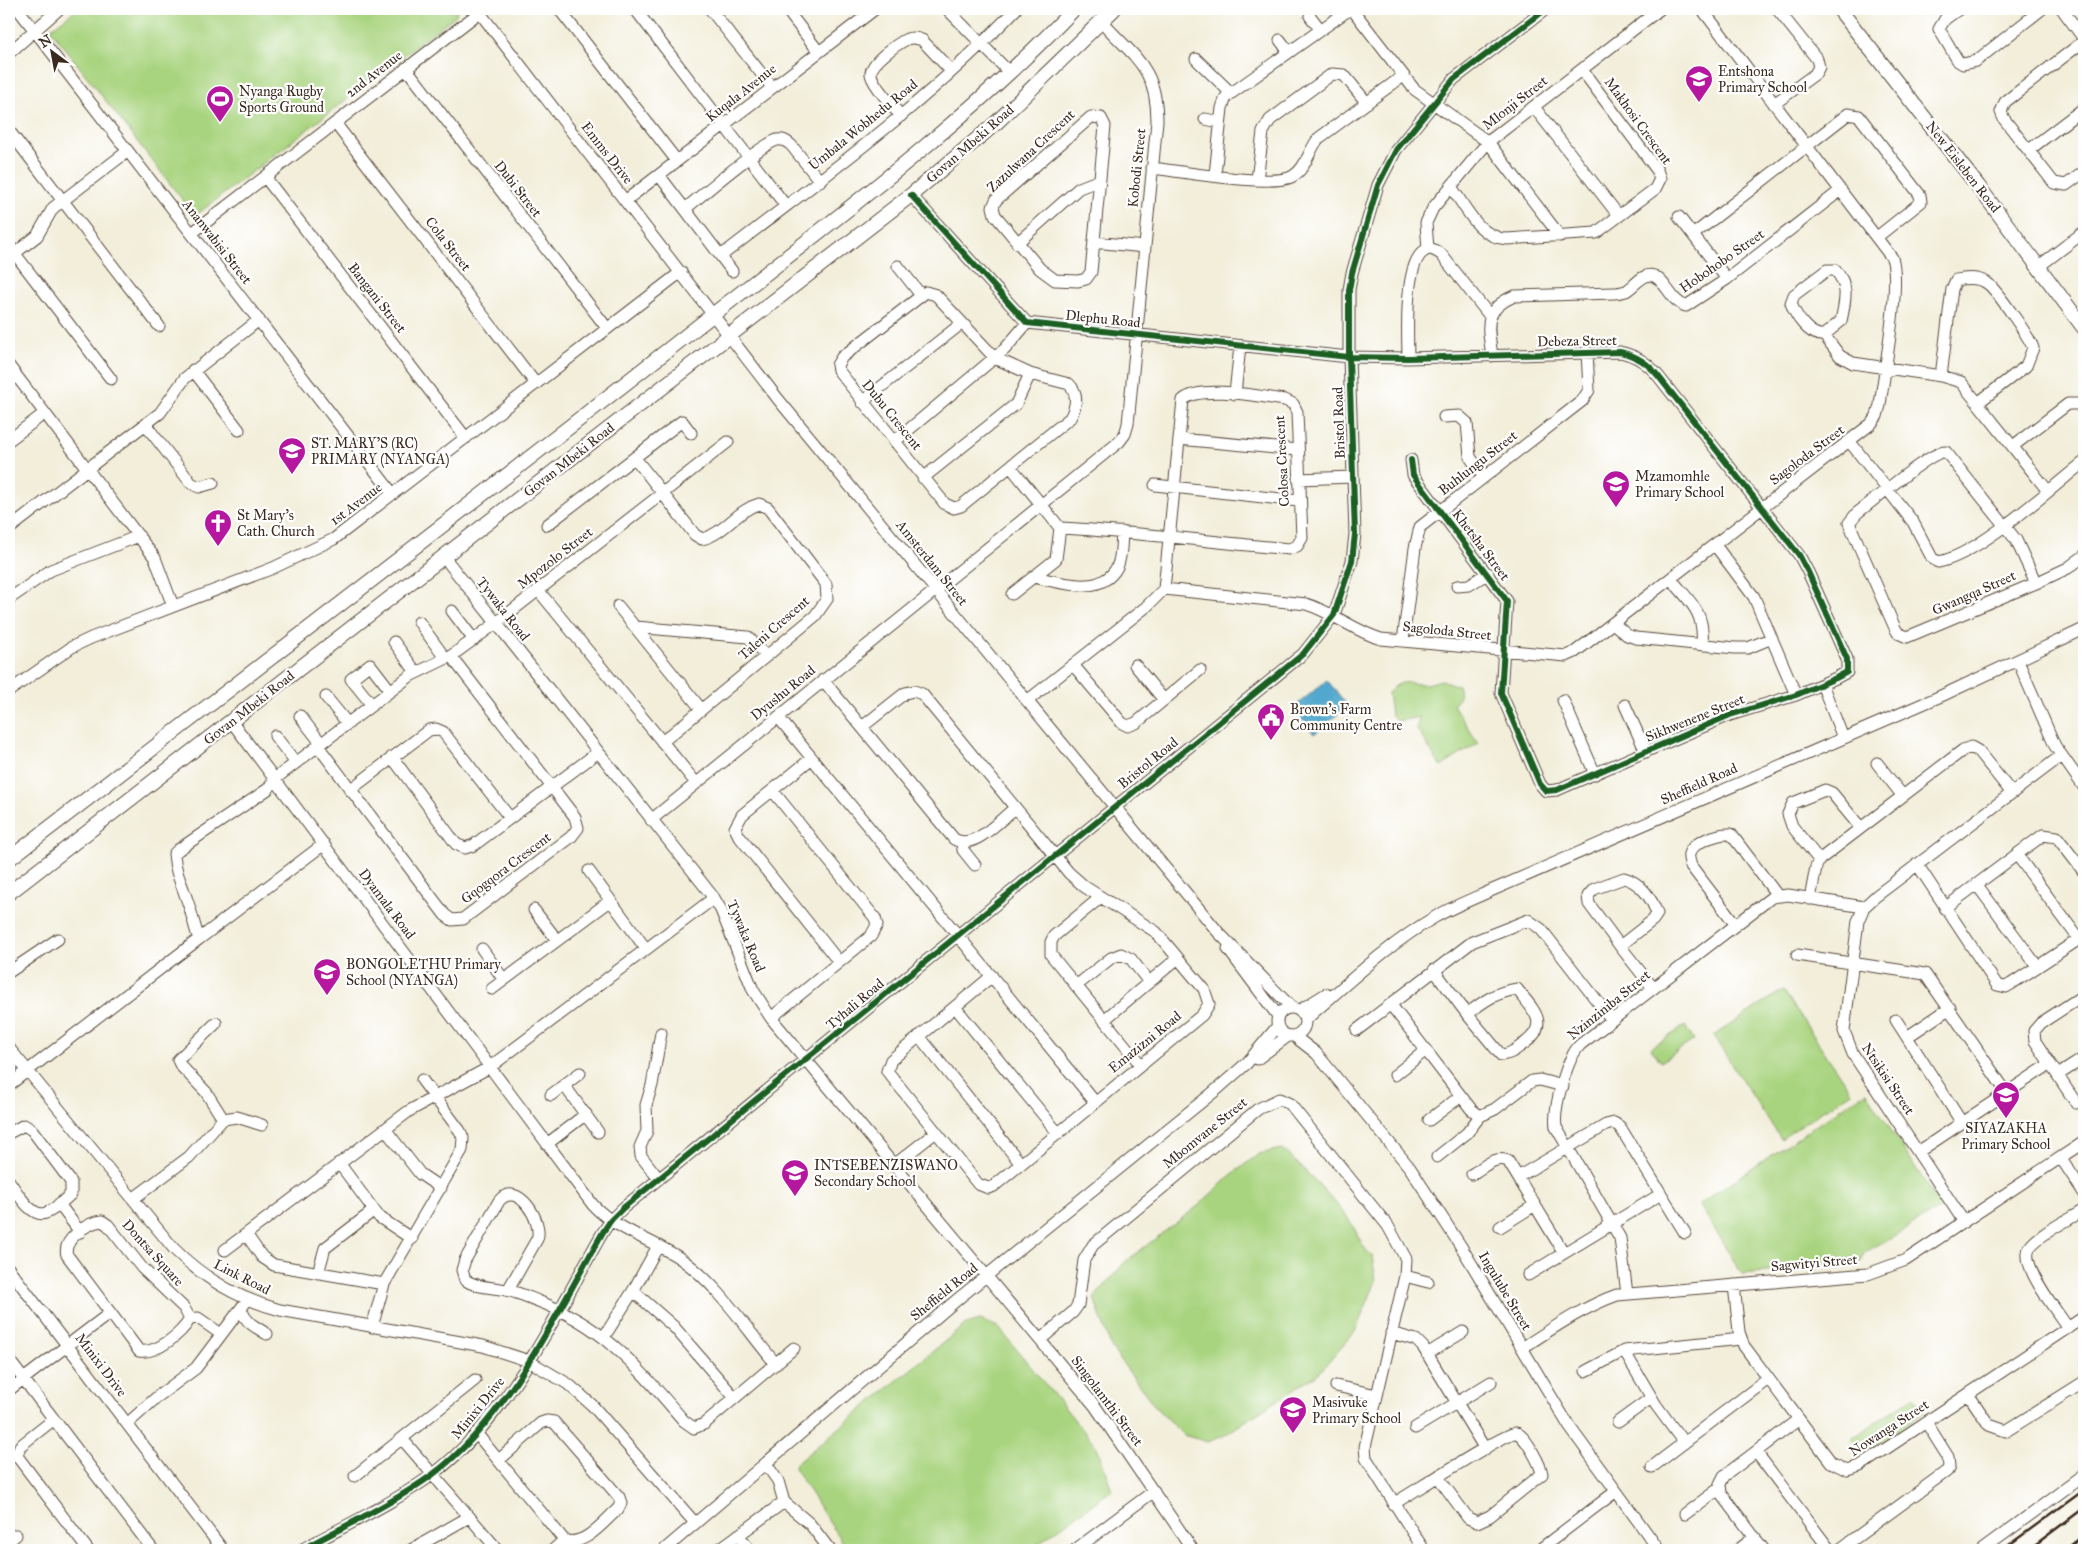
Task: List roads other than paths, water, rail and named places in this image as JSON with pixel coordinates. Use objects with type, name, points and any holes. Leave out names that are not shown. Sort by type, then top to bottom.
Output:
[{"type":"main road","name":"Govan Mbeki Road","points":[[9,859],[897,171],[1010,73],[1074,9]]},
{"type":"main road","name":"Govan Mbeki Road","points":[[9,893],[911,195],[996,123],[1114,9]]},
{"type":"main road","name":"New Eisleben Road","points":[[1839,9],[1978,186],[2084,328]]},
{"type":"street","name":"Ananwabisi Street","points":[[18,9],[394,494]]},
{"type":"street","points":[[9,53],[59,9]]},
{"type":"street","points":[[560,9],[677,161]]},
{"type":"street","points":[[635,9],[786,206]]},
{"type":"street","points":[[710,9],[772,88]]},
{"type":"street","points":[[786,9],[819,52]]},
{"type":"street","points":[[947,9],[1010,73]]},
{"type":"street","points":[[1215,175],[1223,103],[1230,93],[1351,9],[1403,76],[1432,104],[1488,142],[1560,236]]},
{"type":"street","name":"Bristol Road","points":[[1115,807],[1303,654],[1334,615],[1352,561],[1355,534],[1349,357],[1349,306],[1352,273],[1378,185],[1391,157],[1454,79],[1546,9]]},
{"type":"street","name":"Mlonji Street","points":[[1428,249],[1426,229],[1428,217],[1433,208],[1452,188],[1488,142],[1660,9]]},
{"type":"street","name":"Sagoloda Street","points":[[1164,589],[1296,602],[1320,608],[1370,636],[1503,652],[1566,656],[1575,652],[1614,623],[1871,424],[1877,416],[1895,267],[1888,252],[1702,9]]},
{"type":"street","points":[[1774,104],[1815,74],[1819,68],[1817,59],[1777,9]]},
{"type":"street","points":[[1959,9],[1943,22],[1940,29],[1943,38],[1958,61],[1963,64],[1976,61],[2042,9]]},
{"type":"street","points":[[2062,9],[2084,40],[2003,104],[2002,116],[2052,181],[2066,186],[2084,172]]},
{"type":"street","name":"2nd Avenue","points":[[192,233],[480,10]]},
{"type":"street","name":"Emms Drive","points":[[480,10],[713,315]]},
{"type":"street","name":"Umbala Wobhedu Road","points":[[721,256],[820,181],[901,116],[981,44],[1012,10]]},
{"type":"street","name":"Kuqala Avenue","points":[[625,201],[819,52],[868,11]]},
{"type":"street","points":[[1310,16],[1320,29]]},
{"type":"street","name":"Kobodi Street","points":[[1040,504],[1119,442],[1125,434],[1128,424],[1157,121],[1154,87],[1146,70],[1102,22]]},
{"type":"street","points":[[901,116],[872,77],[872,68],[876,62],[907,39],[917,38],[922,40],[951,72]]},
{"type":"street","points":[[1280,40],[1289,52]]},
{"type":"street","points":[[1196,59],[1230,93]]},
{"type":"street","name":"Dubi Street","points":[[406,68],[607,328]]},
{"type":"street","name":"Makhosi Crescent","points":[[1452,188],[1477,224],[1488,235],[1507,239],[1596,233],[1655,189],[1659,184],[1659,174],[1582,70]]},
{"type":"street","points":[[1257,180],[1263,132],[1270,120],[1332,74],[1344,75],[1367,103]]},
{"type":"street","points":[[1152,168],[1257,180],[1279,180],[1293,176],[1301,169],[1312,145],[1319,138],[1403,76]]},
{"type":"street","points":[[1534,107],[1619,216]]},
{"type":"street","points":[[2029,150],[2084,108]]},
{"type":"street","points":[[1694,234],[1848,114],[1854,114],[1859,116],[1920,195],[1920,202],[1877,238]]},
{"type":"street","name":"Zazulwana Crescent","points":[[1091,117],[1101,118],[1106,126],[1100,180],[1091,272],[1086,279],[1078,281],[1054,280],[1040,269],[995,215],[993,208],[996,200],[1091,117]]},
{"type":"street","points":[[1205,119],[1220,122]]},
{"type":"street","name":"Cola Street","points":[[335,123],[536,384]]},
{"type":"street","points":[[10,132],[159,326]]},
{"type":"street","points":[[685,209],[774,141],[785,140],[820,181]]},
{"type":"street","points":[[111,379],[11,253],[37,236],[43,229],[49,214],[63,200],[128,151]]},
{"type":"street","points":[[659,175],[732,271]]},
{"type":"street","name":"Bangani Street","points":[[265,177],[466,438]]},
{"type":"street","points":[[1018,243],[1079,188],[1100,180]]},
{"type":"street","name":"Hobohobo Street","points":[[1489,315],[1499,302],[1514,296],[1614,293],[1625,291],[1645,276],[1652,276],[1658,279],[1679,304],[1686,306],[1727,279],[1841,190]]},
{"type":"street","points":[[894,442],[995,358],[1027,323],[911,195]]},
{"type":"street","points":[[1680,217],[1727,279]]},
{"type":"street","points":[[2038,267],[2084,232]]},
{"type":"street","points":[[1094,242],[1145,247]]},
{"type":"street","points":[[1408,358],[1407,300],[1419,255],[1428,249],[1441,254],[1489,315],[1488,329],[1492,356]]},
{"type":"street","points":[[898,266],[920,294]]},
{"type":"street","points":[[1824,336],[1842,321],[1846,289],[1843,279],[1835,270],[1827,270],[1794,295],[1791,303],[1794,310],[1810,332],[1824,336],[1840,356],[1853,363],[1941,376],[1961,382],[1979,402],[2048,491]]},
{"type":"street","name":"1st Avenue","points":[[9,691],[72,647],[315,550],[334,539],[681,272]]},
{"type":"street","points":[[1941,376],[1952,289],[1956,280],[1968,278],[1988,283],[2029,337],[2034,348],[2026,366],[1979,402]]},
{"type":"street","name":"Dubu Crescent","points":[[928,292],[936,295],[961,324],[995,358],[1030,374],[1069,384],[1072,388],[1076,404],[1070,418],[1011,467],[957,508],[949,508],[840,375],[838,370],[839,360],[920,294],[928,292]]},
{"type":"street","name":"Amsterdam Street","points":[[713,315],[934,590],[1115,807]]},
{"type":"street","points":[[9,529],[160,413],[178,385],[193,370],[259,320]]},
{"type":"street","name":"Dlephu Road","points":[[1027,323],[1349,357]]},
{"type":"street","points":[[862,402],[961,324]]},
{"type":"street","points":[[1235,394],[1240,346]]},
{"type":"street","name":"Debeza Street","points":[[1349,357],[1408,358],[1587,352],[1620,352],[1633,355],[1650,365],[1762,508]]},
{"type":"street","name":"Buhlungu Street","points":[[1403,641],[1418,532],[1425,521],[1586,397],[1589,390],[1587,352]]},
{"type":"street","points":[[9,366],[155,558],[173,606]]},
{"type":"street","points":[[193,370],[239,430]]},
{"type":"street","points":[[923,478],[1016,404],[1030,374]]},
{"type":"street","name":"Colosa Crescent","points":[[1060,528],[1122,532],[1168,537],[1289,549],[1297,546],[1302,538],[1298,479],[1297,412],[1293,404],[1286,400],[1198,392],[1188,395],[1183,400],[1175,488],[1168,537]]},
{"type":"street","points":[[2013,446],[2068,404],[2078,404],[2084,409]]},
{"type":"street","points":[[9,440],[45,413]]},
{"type":"street","points":[[1444,417],[1459,416],[1467,423],[1470,457],[1484,477]]},
{"type":"street","points":[[547,525],[682,421],[692,434]]},
{"type":"street","points":[[145,424],[191,483],[199,487],[214,483]]},
{"type":"street","points":[[1179,439],[1298,450]]},
{"type":"street","name":"Mpozolo Street","points":[[199,939],[187,900],[176,876],[174,854],[268,788],[276,778],[390,690],[416,672],[448,657],[474,640],[728,442]]},
{"type":"street","points":[[1850,442],[1918,528],[1932,558],[1938,562],[1948,561],[1973,549],[2084,462]]},
{"type":"street","name":"Gwangqa Street","points":[[1938,452],[1946,452],[2004,525],[2022,551],[2036,583],[1912,637],[1903,636],[1895,628],[1849,528],[1851,518],[1887,490],[1932,455],[1938,452]]},
{"type":"street","points":[[635,458],[662,493]]},
{"type":"street","name":"Khetsha Street","points":[[1411,460],[1413,475],[1488,573],[1507,601],[1503,652]]},
{"type":"street","points":[[1011,467],[1060,528],[1056,559],[1012,594]]},
{"type":"street","points":[[1298,479],[1353,477]]},
{"type":"street","points":[[1155,485],[1299,501]]},
{"type":"street","name":"Taleni Crescent","points":[[662,493],[695,535],[702,539],[711,537],[750,507],[759,504],[768,508],[826,584],[827,599],[815,616],[662,742]]},
{"type":"street","name":"Dyushu Road","points":[[651,820],[1040,504]]},
{"type":"street","name":"Sikhwenene Street","points":[[1503,652],[1501,694],[1540,784],[1546,791],[1558,790],[1730,715],[1796,695],[1847,672],[1847,659],[1804,563],[1762,508]]},
{"type":"street","points":[[1034,577],[1082,586],[1095,585],[1108,577],[1117,567],[1122,532]]},
{"type":"street","points":[[9,599],[51,570],[139,536]]},
{"type":"street","points":[[1027,702],[1146,607],[1164,589],[1168,537]]},
{"type":"street","points":[[1715,545],[1754,597],[1796,695]]},
{"type":"street","points":[[2036,583],[2068,568],[2084,556]]},
{"type":"street","name":"Tywaka Road","points":[[444,557],[597,753],[714,898],[724,917],[753,990],[771,1018],[986,1277]]},
{"type":"street","name":"Khetsha Street","points":[[1456,586],[1469,585],[1488,573]]},
{"type":"street","points":[[1671,579],[1701,618],[1704,628],[1702,644]]},
{"type":"street","points":[[538,590],[696,783]]},
{"type":"street","points":[[618,606],[701,709]]},
{"type":"street","points":[[452,611],[474,640]]},
{"type":"street","name":"Gqogqora Crescent","points":[[300,716],[350,790],[445,915],[452,920],[462,919],[576,833],[578,828],[577,821],[552,787],[419,622]]},
{"type":"street","points":[[1614,623],[1630,636],[1742,648],[1772,638]]},
{"type":"street","points":[[636,627],[748,637],[766,655]]},
{"type":"street","name":"Sheffield Road","points":[[664,1550],[986,1277],[1247,1063],[1291,1036],[1300,1016],[1393,945],[1436,917],[1495,889],[1843,738],[2084,629]]},
{"type":"street","points":[[394,642],[416,672]]},
{"type":"street","points":[[2018,660],[2061,756],[2084,787]]},
{"type":"street","points":[[372,705],[351,679],[370,664],[390,690]]},
{"type":"street","points":[[1135,665],[1164,700]]},
{"type":"street","points":[[1074,666],[1122,723],[1128,726],[1136,723],[1200,670]]},
{"type":"street","points":[[822,680],[954,838],[962,843],[972,842],[1014,808]]},
{"type":"street","points":[[1822,684],[1843,738]]},
{"type":"street","name":"Emazizni Road","points":[[862,727],[905,693],[914,691],[922,694],[1014,808],[1075,879],[1150,928],[1204,989],[1209,1004],[1202,1015],[994,1186],[982,1187],[936,1132]]},
{"type":"street","points":[[326,697],[348,724]]},
{"type":"street","points":[[1563,700],[1595,774]]},
{"type":"street","name":"Sikhwenene Street","points":[[1625,705],[1646,752]]},
{"type":"street","points":[[778,717],[1096,1102]]},
{"type":"street","name":"Dyamala Road","points":[[232,722],[276,778],[593,1205],[611,1220],[680,1259],[702,1276],[776,1364]]},
{"type":"street","points":[[350,790],[429,730],[436,728],[443,732],[510,818]]},
{"type":"street","points":[[275,736],[296,763]]},
{"type":"street","points":[[1810,899],[1816,866],[1819,860],[1963,750],[1971,747],[1978,751],[2011,792]]},
{"type":"street","points":[[392,757],[456,844],[465,848],[474,845],[597,753]]},
{"type":"street","points":[[1736,925],[1691,866],[1688,856],[1691,850],[1699,843],[1724,833],[1731,834],[1777,895],[1864,907],[1917,864],[2061,756]]},
{"type":"street","points":[[812,758],[738,820],[736,824],[737,833],[839,962]]},
{"type":"street","points":[[1877,763],[1902,795]]},
{"type":"street","points":[[1819,860],[1792,826],[1788,814],[1793,803],[1825,790],[1832,794],[1860,827]]},
{"type":"street","points":[[771,1018],[876,930],[876,921],[773,791]]},
{"type":"street","name":"Tyhali Road","points":[[611,1220],[1115,807]]},
{"type":"street","name":"Ingulube Street","points":[[1115,807],[1218,932],[1300,1016],[1316,1053],[1410,1168],[1462,1248],[1569,1426],[1615,1492],[1659,1550]]},
{"type":"street","points":[[1946,908],[2040,836],[2051,834],[2057,837],[2082,865]]},
{"type":"street","points":[[962,843],[963,850],[975,865]]},
{"type":"street","points":[[9,1085],[324,844]]},
{"type":"street","points":[[1917,864],[1997,985],[2006,987],[2082,937],[2016,855]]},
{"type":"street","points":[[589,871],[646,949]]},
{"type":"street","points":[[1620,946],[1654,920],[1657,914],[1655,906],[1639,885],[1634,880],[1624,878],[1594,889],[1588,896],[1589,904],[1620,946],[1653,988]]},
{"type":"street","points":[[1977,885],[2037,966]]},
{"type":"street","name":"Nzinziniba Street","points":[[1627,1294],[1622,1245],[1612,1224],[1557,1132],[1555,1122],[1570,1059],[1576,1048],[1777,895]]},
{"type":"street","points":[[1101,897],[1058,931],[1051,942],[1051,955],[1141,1065]]},
{"type":"street","points":[[225,1250],[409,1111],[490,1067],[714,898]]},
{"type":"street","points":[[492,989],[610,901]]},
{"type":"street","name":"Ntsikisi Street","points":[[1864,907],[1858,921],[1844,1022],[1845,1039],[1964,1222]]},
{"type":"street","points":[[534,910],[557,940]]},
{"type":"street","points":[[1357,1030],[1434,970],[1478,939],[1523,920],[1532,921],[1612,1020]]},
{"type":"street","name":"Ingulube Street","points":[[1218,932],[1277,1021],[1291,1036],[1316,1053]]},
{"type":"street","points":[[9,972],[58,939]]},
{"type":"street","points":[[482,949],[504,980]]},
{"type":"street","points":[[1076,986],[1111,958],[1121,954],[1131,959],[1149,982]]},
{"type":"street","points":[[1797,955],[1921,972],[1928,977],[2007,1093]]},
{"type":"street","points":[[1104,1020],[1178,958]]},
{"type":"street","points":[[1434,970],[1467,1014],[1501,1055],[1510,1054],[1534,1036],[1538,1027],[1537,1016],[1517,989],[1489,996],[1467,1014]]},
{"type":"street","points":[[894,1166],[936,1132],[887,1071],[891,1060],[992,976]]},
{"type":"street","points":[[2076,1103],[2035,1041],[2034,1031],[2041,1023],[2084,995]]},
{"type":"street","points":[[1391,1004],[1461,1096],[1480,1116]]},
{"type":"street","points":[[955,1007],[1058,1133]]},
{"type":"street","points":[[1907,1037],[1950,1008]]},
{"type":"street","name":"Sheffield Road","points":[[1247,1063],[1277,1021],[1281,1011],[1300,1016]]},
{"type":"street","points":[[1896,1020],[1962,1123]]},
{"type":"street","points":[[216,1023],[178,1060],[206,1092],[223,1119]]},
{"type":"street","points":[[659,1179],[641,1156],[640,1147],[647,1131],[646,1104],[654,1076],[661,1033]]},
{"type":"street","points":[[919,1036],[1022,1164]]},
{"type":"street","name":"Link Road","points":[[9,1048],[133,1199],[188,1262],[220,1286],[248,1300],[280,1310],[483,1346],[529,1361],[568,1384],[592,1405],[695,1524]]},
{"type":"street","points":[[1395,1075],[1426,1050]]},
{"type":"street","points":[[2058,1075],[2084,1058]]},
{"type":"street","points":[[1918,1152],[2050,1064]]},
{"type":"street","points":[[551,1095],[580,1073]]},
{"type":"street","points":[[372,1327],[384,1284],[458,1160],[463,1143],[460,1131],[422,1080]]},
{"type":"street","points":[[1437,1156],[1467,1133],[1480,1116],[1494,1109],[1532,1081],[1540,1080],[1563,1086]]},
{"type":"street","points":[[564,1085],[598,1132]]},
{"type":"street","points":[[1429,1120],[1461,1096]]},
{"type":"street","name":"Mbomvane Street","points":[[1040,1340],[1073,1312],[1078,1305],[1084,1260],[1094,1245],[1258,1108],[1279,1100],[1290,1104],[1388,1226],[1406,1259],[1405,1276],[1365,1447],[1366,1458],[1393,1504],[1424,1550]]},
{"type":"street","points":[[547,1144],[586,1114]]},
{"type":"street","points":[[133,1199],[189,1157],[223,1119],[237,1117],[262,1125]]},
{"type":"street","points":[[1518,1177],[1606,1125],[1614,1123],[1620,1127],[1685,1233]]},
{"type":"street","points":[[9,1133],[24,1125],[32,1130],[71,1182],[72,1194],[45,1214],[39,1214],[33,1212],[12,1193],[9,1181]]},
{"type":"street","points":[[385,1129],[420,1174],[441,1188]]},
{"type":"street","name":"Sagwityi Street","points":[[1522,1348],[1602,1300],[1627,1294],[1840,1276],[1884,1270],[1906,1260],[2084,1142]]},
{"type":"street","points":[[2061,1158],[2084,1193]]},
{"type":"street","points":[[1472,1174],[1500,1159],[1508,1161],[1564,1253]]},
{"type":"street","points":[[339,1163],[373,1210],[385,1223],[412,1239]]},
{"type":"street","points":[[508,1290],[538,1239],[540,1230],[535,1218],[519,1196],[507,1194],[499,1201],[465,1260],[462,1270],[466,1280],[470,1283],[508,1290],[558,1309],[604,1337],[628,1356],[689,1426],[694,1428],[704,1424],[794,1348]]},
{"type":"street","points":[[1528,1275],[1661,1194]]},
{"type":"street","points":[[59,1204],[80,1232]]},
{"type":"street","points":[[1500,1226],[1535,1205]]},
{"type":"street","points":[[318,1273],[325,1248],[373,1210]]},
{"type":"street","points":[[2068,1328],[2029,1267],[2028,1252],[2034,1243],[2084,1210]]},
{"type":"street","name":"Minixi Drive","points":[[301,1550],[432,1475],[476,1434],[529,1361],[611,1220]]},
{"type":"street","name":"Dontsa Square","points":[[102,1221],[142,1268],[184,1308],[190,1319],[185,1327],[162,1346],[148,1353],[139,1351],[110,1313],[66,1255],[65,1249],[67,1243],[80,1232],[95,1222],[102,1221]]},
{"type":"street","points":[[246,1234],[270,1264],[384,1284]]},
{"type":"street","points":[[604,1337],[658,1246]]},
{"type":"street","name":"Minixi Drive","points":[[9,1269],[223,1550]]},
{"type":"street","points":[[1405,1276],[1428,1282]]},
{"type":"street","name":"Singolamthi Street","points":[[986,1277],[1095,1406],[1193,1550]]},
{"type":"street","name":"Nowanga Street","points":[[1734,1285],[1741,1340],[1831,1462],[1847,1470],[1860,1466],[2084,1317]]},
{"type":"street","points":[[633,1291],[674,1327],[735,1398]]},
{"type":"street","points":[[127,1424],[157,1397],[196,1368],[221,1334],[242,1311],[248,1300]]},
{"type":"street","points":[[242,1311],[245,1318],[267,1334]]},
{"type":"street","points":[[9,1390],[110,1313]]},
{"type":"street","points":[[190,1319],[198,1318],[221,1334]]},
{"type":"street","points":[[1427,1354],[1463,1332]]},
{"type":"street","points":[[1391,1333],[1416,1340],[1427,1354],[1485,1449]]},
{"type":"street","points":[[1586,1371],[1624,1351],[1741,1340]]},
{"type":"street","points":[[1624,1351],[1651,1398],[1684,1443]]},
{"type":"street","points":[[9,1360],[148,1549]]},
{"type":"street","points":[[1652,1467],[1768,1379]]},
{"type":"street","points":[[355,1476],[403,1440],[475,1380]]},
{"type":"street","points":[[1415,1428],[1491,1382]]},
{"type":"street","points":[[1968,1394],[1989,1425],[1994,1429],[2006,1431],[2084,1382]]},
{"type":"street","points":[[1336,1386],[1377,1394]]},
{"type":"street","points":[[1618,1422],[1651,1398]]},
{"type":"street","points":[[1685,1514],[1720,1488],[1724,1476],[1799,1419]]},
{"type":"street","points":[[53,1420],[20,1446],[17,1456],[88,1550]]},
{"type":"street","points":[[476,1434],[564,1540],[572,1543],[582,1541],[618,1509],[620,1503],[619,1496],[554,1422],[547,1421],[541,1423],[499,1460]]},
{"type":"street","points":[[1839,1550],[1947,1471],[1949,1467],[1948,1457],[1926,1422]]},
{"type":"street","points":[[1393,1504],[1438,1477],[1485,1449],[1510,1435],[1519,1434],[1537,1461],[1542,1474],[1490,1516],[1477,1522],[1468,1518],[1438,1477]]},
{"type":"street","points":[[403,1440],[498,1550]]},
{"type":"street","points":[[1756,1452],[1830,1550]]},
{"type":"street","points":[[766,1464],[778,1481],[784,1502],[810,1524],[830,1550]]},
{"type":"street","points":[[1982,1550],[2084,1475]]},
{"type":"street","points":[[1720,1488],[1764,1550]]},
{"type":"street","points":[[1075,1550],[1154,1491]]},
{"type":"street","points":[[1539,1550],[1615,1492]]},
{"type":"street","points":[[718,1550],[784,1502]]},
{"type":"street","points":[[411,1550],[424,1547],[469,1517]]},
{"type":"street","points":[[738,1535],[750,1550]]},
{"type":"street","points":[[1738,1550],[1755,1537]]},
{"type":"street","points":[[553,1550],[564,1540]]},
{"type":"water","points":[[1327,680],[1348,706],[1314,734],[1293,708]]},
{"type":"railway","points":[[2002,1550],[2084,1490]]},
{"type":"railway","points":[[2028,1550],[2084,1508]]},
{"type":"railway","points":[[2065,1550],[2084,1535]]},
{"type":"place","name":"Entshona Primary School","points":[[1699,103]]},
{"type":"place","name":"Nyanga Rugby Sports Ground","points":[[220,123]]},
{"type":"place","name":"ST. MARY'S (RC) PRIMARY (NYANGA)","points":[[292,475]]},
{"type":"place","name":"Mzamomhle Primary School","points":[[1616,508]]},
{"type":"place","name":"St Mary's Cath. Church","points":[[218,547]]},
{"type":"place","name":"Brown's Farm Community Centre","points":[[1271,741]]},
{"type":"place","name":"BONGOLETHU Primary School (NYANGA)","points":[[327,996]]},
{"type":"place","name":"SIYAZAKHA Primary School","points":[[2006,1119]]},
{"type":"place","name":"INTSEBENZISWANO Secondary School","points":[[795,1197]]},
{"type":"place","name":"Masivuke Primary School","points":[[1293,1434]]}]
